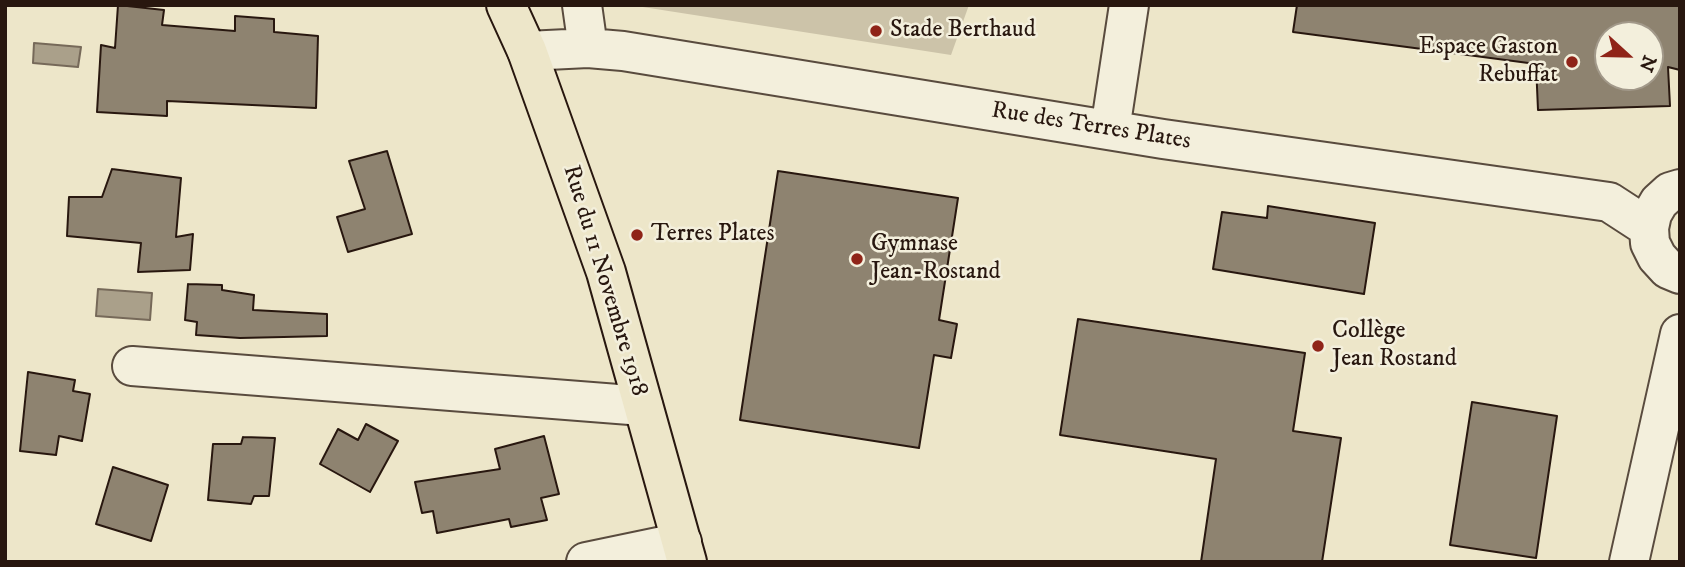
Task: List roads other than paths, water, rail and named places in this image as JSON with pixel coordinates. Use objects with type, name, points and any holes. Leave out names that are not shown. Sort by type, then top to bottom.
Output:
[{"type":"main road","name":"Rue du 11 Novembre 1918","points":[[506,5],[527,51],[606,272],[684,552]]},
{"type":"street","points":[[582,5],[588,48]]},
{"type":"street","points":[[1110,130],[1129,5]]},
{"type":"street","name":"Rue des Terres Plates","points":[[527,51],[588,48],[668,57],[1110,130],[1609,202],[1649,228]]},
{"type":"street","points":[[1680,188],[1670,192],[1659,202],[1652,214],[1649,228],[1650,243],[1657,257],[1668,269],[1680,274]]},
{"type":"street","points":[[1629,562],[1680,334]]},
{"type":"street","points":[[132,366],[643,406]]},
{"type":"street","points":[[586,562],[684,552]]},
{"type":"place","name":"Stade Berthaud","points":[[876,31]]},
{"type":"place","name":"Espace Gaston Rebuffat","points":[[1572,62]]},
{"type":"place","name":"Terres Plates","points":[[637,235]]},
{"type":"place","name":"Gymnase Jean-Rostand","points":[[857,259]]},
{"type":"place","name":"Collège Jean Rostand","points":[[1318,346]]}]
